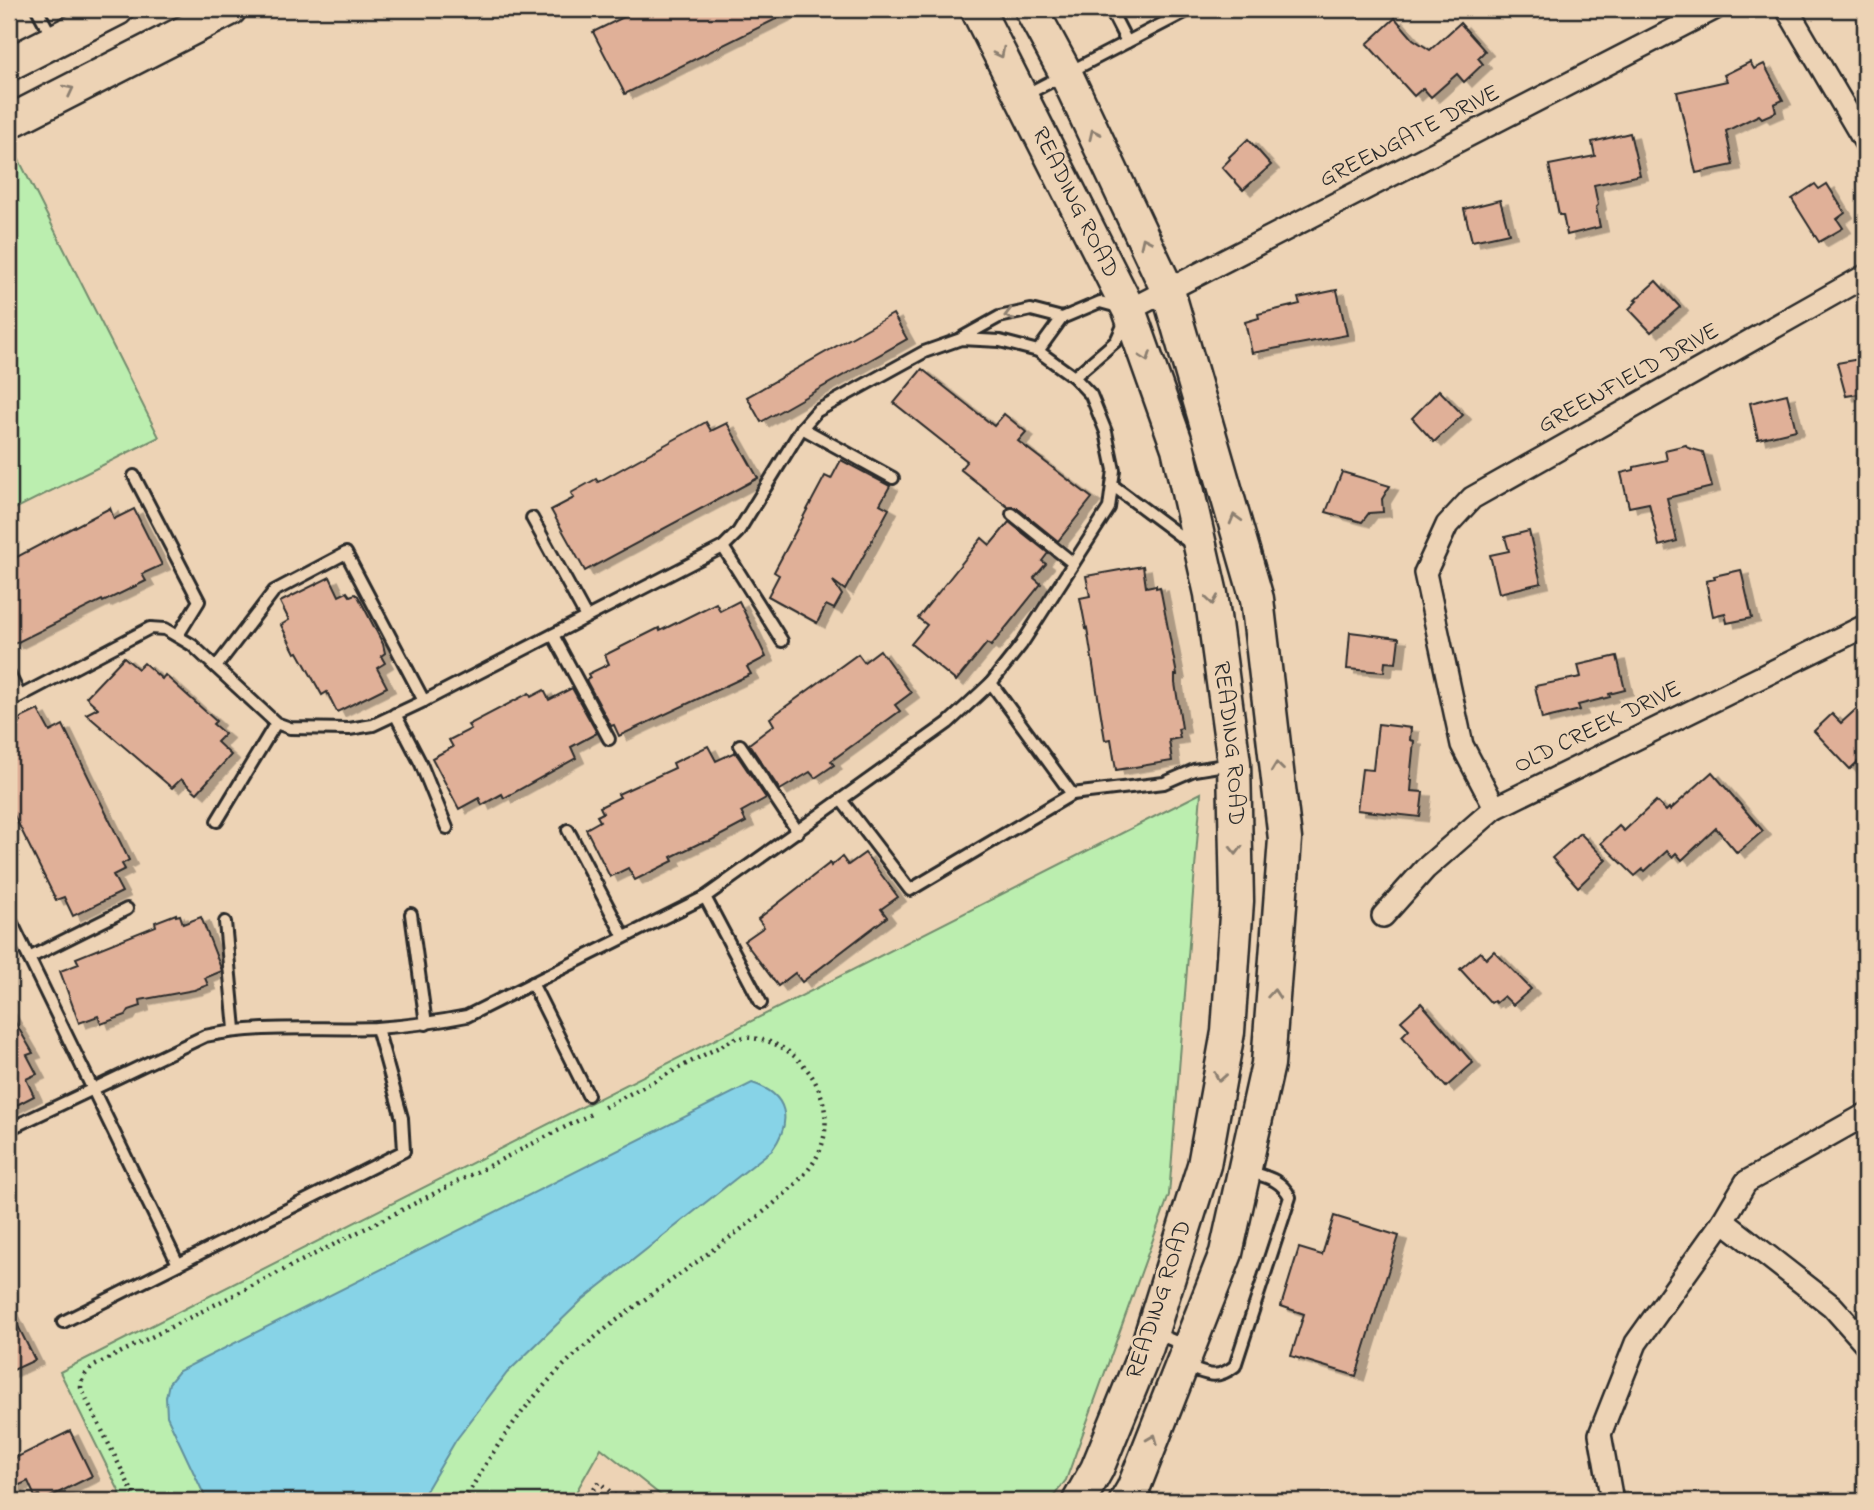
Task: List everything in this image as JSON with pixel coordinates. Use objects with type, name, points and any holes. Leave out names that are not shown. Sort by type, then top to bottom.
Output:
[{"type":"main road","points":[[9,64],[117,9]]},
{"type":"main road","points":[[9,122],[230,9]]},
{"type":"main road","name":"READING ROAD","points":[[977,9],[1129,310],[1178,448],[1204,553],[1234,763],[1237,901],[1228,1032],[1204,1165],[1152,1332],[1097,1469],[1079,1501]]},
{"type":"main road","name":"READING ROAD","points":[[1031,9],[1066,74],[1168,291],[1257,598],[1285,839],[1268,1064],[1245,1170],[1226,1253],[1136,1497]]},
{"type":"street","name":"GREENGATE DRIVE","points":[[1129,310],[1714,9]]},
{"type":"street","points":[[1787,9],[1865,142]]},
{"type":"street","name":"GREENFIELD DRIVE","points":[[1495,808],[1462,744],[1425,573],[1447,524],[1472,498],[1865,276]]},
{"type":"street","name":"OLD CREEK DRIVE","points":[[1383,916],[1425,869],[1495,808],[1865,626]]},
{"type":"street","points":[[1612,1501],[1600,1434],[1636,1343],[1723,1221],[1746,1182],[1865,1115]]},
{"type":"street","points":[[1723,1221],[1832,1306],[1865,1343]]},
{"type":"lane","points":[[37,9],[54,41]]},
{"type":"lane","points":[[1110,9],[1127,43]]},
{"type":"lane","points":[[1022,97],[1191,9]]},
{"type":"lane","points":[[1038,351],[1062,318],[1100,302],[1129,310],[1116,341],[1073,377]]},
{"type":"lane","points":[[9,702],[150,628],[165,629],[178,635],[276,723],[290,728],[349,729],[373,725],[424,702],[723,547],[738,532],[802,428],[817,411],[924,352],[961,339],[999,317],[1031,310],[1062,318]]},
{"type":"lane","points":[[9,1129],[205,1036],[235,1029],[377,1028],[426,1024],[467,1016],[705,897],[948,723],[991,683],[1021,645],[1109,508],[1114,470],[1106,432],[1091,395],[1073,377],[1038,351],[1000,341],[961,339]]},
{"type":"lane","points":[[802,428],[892,478]]},
{"type":"lane","points":[[134,476],[199,601],[178,635]]},
{"type":"lane","points":[[1112,485],[1204,553]]},
{"type":"lane","points":[[1012,514],[1073,563]]},
{"type":"lane","points":[[531,518],[586,617]]},
{"type":"lane","points":[[723,547],[782,641]]},
{"type":"lane","points":[[216,667],[274,591],[346,554],[424,702]]},
{"type":"lane","points":[[553,635],[609,739]]},
{"type":"lane","points":[[9,674],[20,696]]},
{"type":"lane","points":[[991,683],[1072,794]]},
{"type":"lane","points":[[395,714],[421,764],[447,828]]},
{"type":"lane","points":[[217,821],[276,723]]},
{"type":"lane","points":[[740,745],[798,832]]},
{"type":"lane","points":[[842,800],[910,890],[1072,794],[1164,783],[1194,770],[1234,763]]},
{"type":"lane","points":[[568,830],[624,937]]},
{"type":"lane","points":[[705,897],[761,1003]]},
{"type":"lane","points":[[29,958],[127,909]]},
{"type":"lane","points":[[411,914],[426,1024]]},
{"type":"lane","points":[[9,917],[178,1264]]},
{"type":"lane","points":[[225,922],[235,1029]]},
{"type":"lane","points":[[532,983],[588,1095]]},
{"type":"lane","points":[[63,1321],[404,1151],[402,1118],[377,1028]]},
{"type":"lane","points":[[1152,1332],[1215,1376],[1224,1374],[1235,1366],[1290,1197],[1285,1187],[1274,1179],[1245,1170]]},
{"type":"path","points":[[137,1501],[81,1388],[81,1379],[94,1366],[509,1157],[736,1038],[748,1037],[781,1045],[808,1071],[819,1088],[824,1108],[826,1131],[820,1152],[808,1170],[775,1200],[612,1325],[561,1368],[512,1423],[464,1501]]},
{"type":"path","points":[[586,1501],[599,1482],[621,1501]]},
{"type":"green space","points":[[13,148],[159,437],[9,512],[9,150]]},
{"type":"green space","points":[[1201,793],[1169,1195],[1066,1480],[1050,1501],[668,1501],[601,1448],[571,1501],[124,1501],[60,1372]]},
{"type":"water","points":[[752,1083],[773,1094],[780,1101],[783,1110],[783,1129],[772,1150],[581,1301],[507,1373],[456,1440],[420,1501],[207,1501],[167,1416],[166,1397],[169,1383],[179,1371]]},
{"type":"building","points":[[640,9],[796,9],[625,94],[593,32]]},
{"type":"building","points":[[1395,18],[1413,39],[1430,50],[1460,23],[1485,51],[1478,58],[1483,64],[1464,82],[1457,74],[1431,97],[1423,88],[1414,96],[1367,44]]},
{"type":"building","points":[[1750,62],[1754,69],[1764,64],[1783,100],[1774,104],[1776,112],[1762,118],[1759,115],[1726,131],[1733,165],[1696,173],[1677,92],[1727,81],[1724,75]]},
{"type":"building","points":[[1630,133],[1640,175],[1594,185],[1600,227],[1567,235],[1563,215],[1559,215],[1549,165],[1595,156],[1592,142]]},
{"type":"building","points":[[1248,139],[1271,165],[1243,190],[1222,167]]},
{"type":"building","points":[[1815,184],[1819,189],[1827,184],[1845,213],[1837,219],[1843,228],[1819,242],[1792,199]]},
{"type":"building","points":[[1500,200],[1509,233],[1472,241],[1464,209]]},
{"type":"building","points":[[1656,281],[1680,307],[1651,332],[1629,309]]},
{"type":"building","points":[[1337,290],[1347,335],[1252,353],[1245,322],[1259,318],[1258,314],[1300,304],[1298,298]]},
{"type":"building","points":[[893,314],[907,339],[761,422],[747,397]]},
{"type":"building","points":[[1865,358],[1865,393],[1846,396],[1837,363]]},
{"type":"building","points":[[922,369],[994,426],[1004,414],[1026,432],[1018,441],[1092,498],[1058,541],[1017,508],[1008,507],[960,469],[967,461],[894,403]]},
{"type":"building","points":[[1439,390],[1463,415],[1434,442],[1412,418]]},
{"type":"building","points":[[1787,394],[1796,430],[1758,439],[1750,403]]},
{"type":"building","points":[[706,422],[711,431],[727,423],[758,478],[585,571],[551,510],[574,498],[571,493],[596,479],[598,482]]},
{"type":"building","points":[[1686,445],[1703,452],[1712,487],[1667,498],[1677,541],[1659,546],[1649,503],[1629,507],[1621,473],[1634,470],[1634,467],[1667,460],[1665,450]]},
{"type":"building","points":[[841,460],[890,486],[880,504],[889,509],[845,590],[833,581],[842,595],[834,609],[826,605],[817,623],[768,596],[779,575],[774,572],[825,476],[831,479]]},
{"type":"building","points":[[1342,472],[1390,486],[1382,499],[1383,512],[1369,513],[1362,522],[1326,512]]},
{"type":"building","points":[[110,508],[114,519],[134,509],[162,565],[142,574],[146,581],[14,644],[9,633],[9,561]]},
{"type":"building","points":[[1009,522],[1048,553],[1042,561],[1046,564],[1034,578],[1041,584],[991,646],[987,643],[956,681],[911,644],[927,625],[918,618],[982,538],[990,545]]},
{"type":"building","points":[[1529,531],[1541,583],[1499,593],[1490,555],[1509,551],[1505,537]]},
{"type":"building","points":[[1143,566],[1146,587],[1160,587],[1177,675],[1175,683],[1182,728],[1178,729],[1180,738],[1169,740],[1172,761],[1116,770],[1111,739],[1105,740],[1080,598],[1090,596],[1086,576]]},
{"type":"building","points":[[1741,570],[1752,618],[1727,623],[1725,613],[1713,616],[1706,581],[1715,579],[1714,576]]},
{"type":"building","points":[[330,577],[339,596],[347,592],[350,596],[358,596],[383,644],[385,653],[381,656],[385,663],[377,668],[387,687],[337,712],[327,692],[322,695],[281,625],[289,620],[280,602]]},
{"type":"building","points":[[739,601],[766,657],[747,667],[751,674],[619,736],[586,680],[590,678],[588,674],[609,664],[605,655],[659,628],[660,631],[716,603],[720,611]]},
{"type":"building","points":[[1350,632],[1399,638],[1396,663],[1385,662],[1384,672],[1347,669]]},
{"type":"building","points":[[880,650],[911,693],[895,705],[900,711],[831,761],[834,765],[815,778],[810,772],[780,790],[749,744],[774,725],[770,718],[858,654],[864,662]]},
{"type":"building","points":[[1617,656],[1625,690],[1609,694],[1610,697],[1578,705],[1580,710],[1542,719],[1535,686],[1581,677],[1578,665]]},
{"type":"building","points":[[124,657],[138,669],[144,663],[162,679],[165,675],[216,721],[213,724],[225,734],[217,742],[231,755],[197,793],[181,779],[172,788],[86,714],[98,708],[86,697]]},
{"type":"building","points":[[572,688],[597,733],[571,747],[576,758],[504,798],[502,794],[482,805],[479,798],[459,809],[432,758],[453,747],[449,740],[471,729],[468,725],[529,693],[531,697],[544,690],[549,700]]},
{"type":"building","points":[[1865,701],[1865,755],[1850,769],[1814,731],[1832,714],[1841,723]]},
{"type":"building","points":[[38,710],[50,732],[63,725],[129,860],[122,864],[125,869],[113,875],[122,892],[73,916],[64,897],[56,900],[9,805],[9,729],[21,722],[19,719]]},
{"type":"building","points":[[1378,724],[1411,728],[1410,740],[1414,741],[1411,791],[1423,792],[1420,817],[1357,810],[1362,769],[1373,770]]},
{"type":"building","points":[[708,746],[716,761],[735,752],[766,798],[741,812],[746,822],[671,857],[673,861],[635,880],[628,868],[610,877],[586,829],[600,821],[597,816],[603,813],[600,807],[620,797],[618,794],[675,768],[673,763]]},
{"type":"building","points":[[1712,772],[1763,831],[1737,853],[1716,828],[1682,860],[1676,853],[1672,857],[1667,851],[1645,871],[1643,869],[1635,876],[1601,843],[1619,826],[1624,831],[1656,801],[1666,811],[1669,808],[1670,810]]},
{"type":"building","points":[[1580,833],[1606,860],[1578,887],[1552,858]]},
{"type":"building","points":[[865,853],[898,897],[881,909],[887,917],[802,982],[795,973],[778,986],[744,941],[764,927],[758,919],[830,863],[831,866],[842,857],[848,865]]},
{"type":"building","points":[[180,915],[183,924],[201,917],[222,971],[205,978],[208,985],[194,990],[140,1000],[141,1006],[129,1010],[126,1015],[101,1024],[98,1016],[79,1023],[60,971],[79,964],[76,958],[156,926],[155,922]]},
{"type":"building","points":[[1494,951],[1531,989],[1513,1005],[1504,996],[1496,1003],[1491,1003],[1460,969],[1480,952],[1486,959]]},
{"type":"building","points":[[1421,1003],[1473,1063],[1446,1087],[1402,1036],[1409,1029],[1401,1021]]},
{"type":"building","points":[[9,1012],[33,1053],[27,1055],[37,1074],[26,1079],[34,1096],[9,1109]]},
{"type":"building","points":[[1334,1216],[1399,1236],[1356,1376],[1291,1356],[1304,1314],[1281,1306],[1299,1248],[1322,1255]]},
{"type":"building","points":[[9,1308],[35,1360],[9,1372]]},
{"type":"building","points":[[70,1431],[92,1476],[42,1501],[39,1495],[35,1497],[28,1481],[9,1490],[9,1461]]}]
